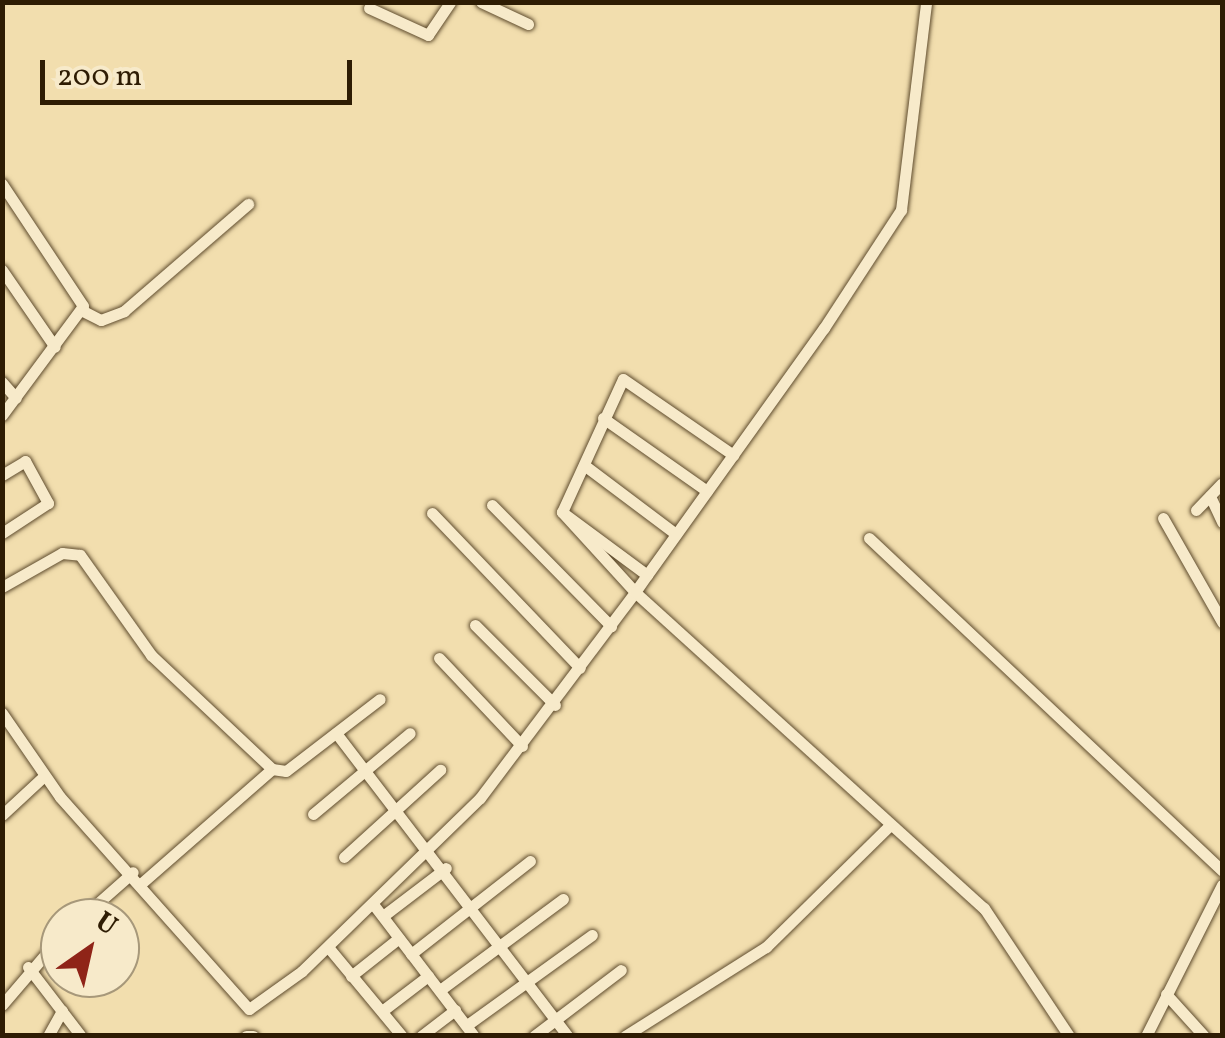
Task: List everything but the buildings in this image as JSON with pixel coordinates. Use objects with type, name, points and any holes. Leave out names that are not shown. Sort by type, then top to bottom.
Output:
[{"type":"street","points":[[370,8],[428,35],[450,2]]},
{"type":"street","points":[[481,2],[528,24]]},
{"type":"street","points":[[2,713],[44,776],[133,872],[249,1010],[328,948],[430,847],[522,746],[708,491],[902,210],[926,2]]},
{"type":"street","points":[[2,184],[82,311],[101,320],[124,311],[248,204]]},
{"type":"street","points":[[2,270],[55,347]]},
{"type":"street","points":[[2,416],[82,311]]},
{"type":"street","points":[[562,512],[623,379],[733,455]]},
{"type":"street","points":[[2,382],[16,398]]},
{"type":"street","points":[[603,418],[708,491]]},
{"type":"street","points":[[2,475],[24,461],[48,502],[2,533]]},
{"type":"street","points":[[584,465],[676,534]]},
{"type":"street","points":[[1196,510],[1222,483]]},
{"type":"street","points":[[1210,496],[1222,522]]},
{"type":"street","points":[[492,505],[610,626]]},
{"type":"street","points":[[562,512],[647,576]]},
{"type":"street","points":[[562,512],[635,592],[888,827],[984,908],[1069,1036]]},
{"type":"street","points":[[432,513],[580,668]]},
{"type":"street","points":[[1163,518],[1222,622]]},
{"type":"street","points":[[868,538],[1222,871]]},
{"type":"street","points":[[2,586],[62,553],[80,555],[150,655],[272,769],[286,771],[380,698]]},
{"type":"street","points":[[475,625],[554,704]]},
{"type":"street","points":[[439,658],[522,746]]},
{"type":"street","points":[[314,814],[410,733]]},
{"type":"street","points":[[336,734],[430,847],[568,1036]]},
{"type":"street","points":[[142,883],[272,769]]},
{"type":"street","points":[[344,857],[440,770]]},
{"type":"street","points":[[2,815],[44,776]]},
{"type":"street","points":[[625,1036],[766,947],[888,827]]},
{"type":"street","points":[[412,954],[530,861]]},
{"type":"street","points":[[382,916],[446,868]]},
{"type":"street","points":[[104,898],[133,872]]},
{"type":"street","points":[[1146,1036],[1222,885]]},
{"type":"street","points":[[440,990],[563,899]]},
{"type":"street","points":[[373,904],[470,1030],[592,936]]},
{"type":"street","points":[[352,976],[400,938]]},
{"type":"street","points":[[328,948],[402,1036]]},
{"type":"street","points":[[2,1005],[40,956]]},
{"type":"street","points":[[28,967],[81,1036]]},
{"type":"street","points":[[534,1036],[621,970]]},
{"type":"street","points":[[382,1011],[428,976]]},
{"type":"street","points":[[1166,994],[1204,1036]]},
{"type":"street","points":[[421,1036],[455,1010]]},
{"type":"street","points":[[48,1036],[62,1012]]}]
